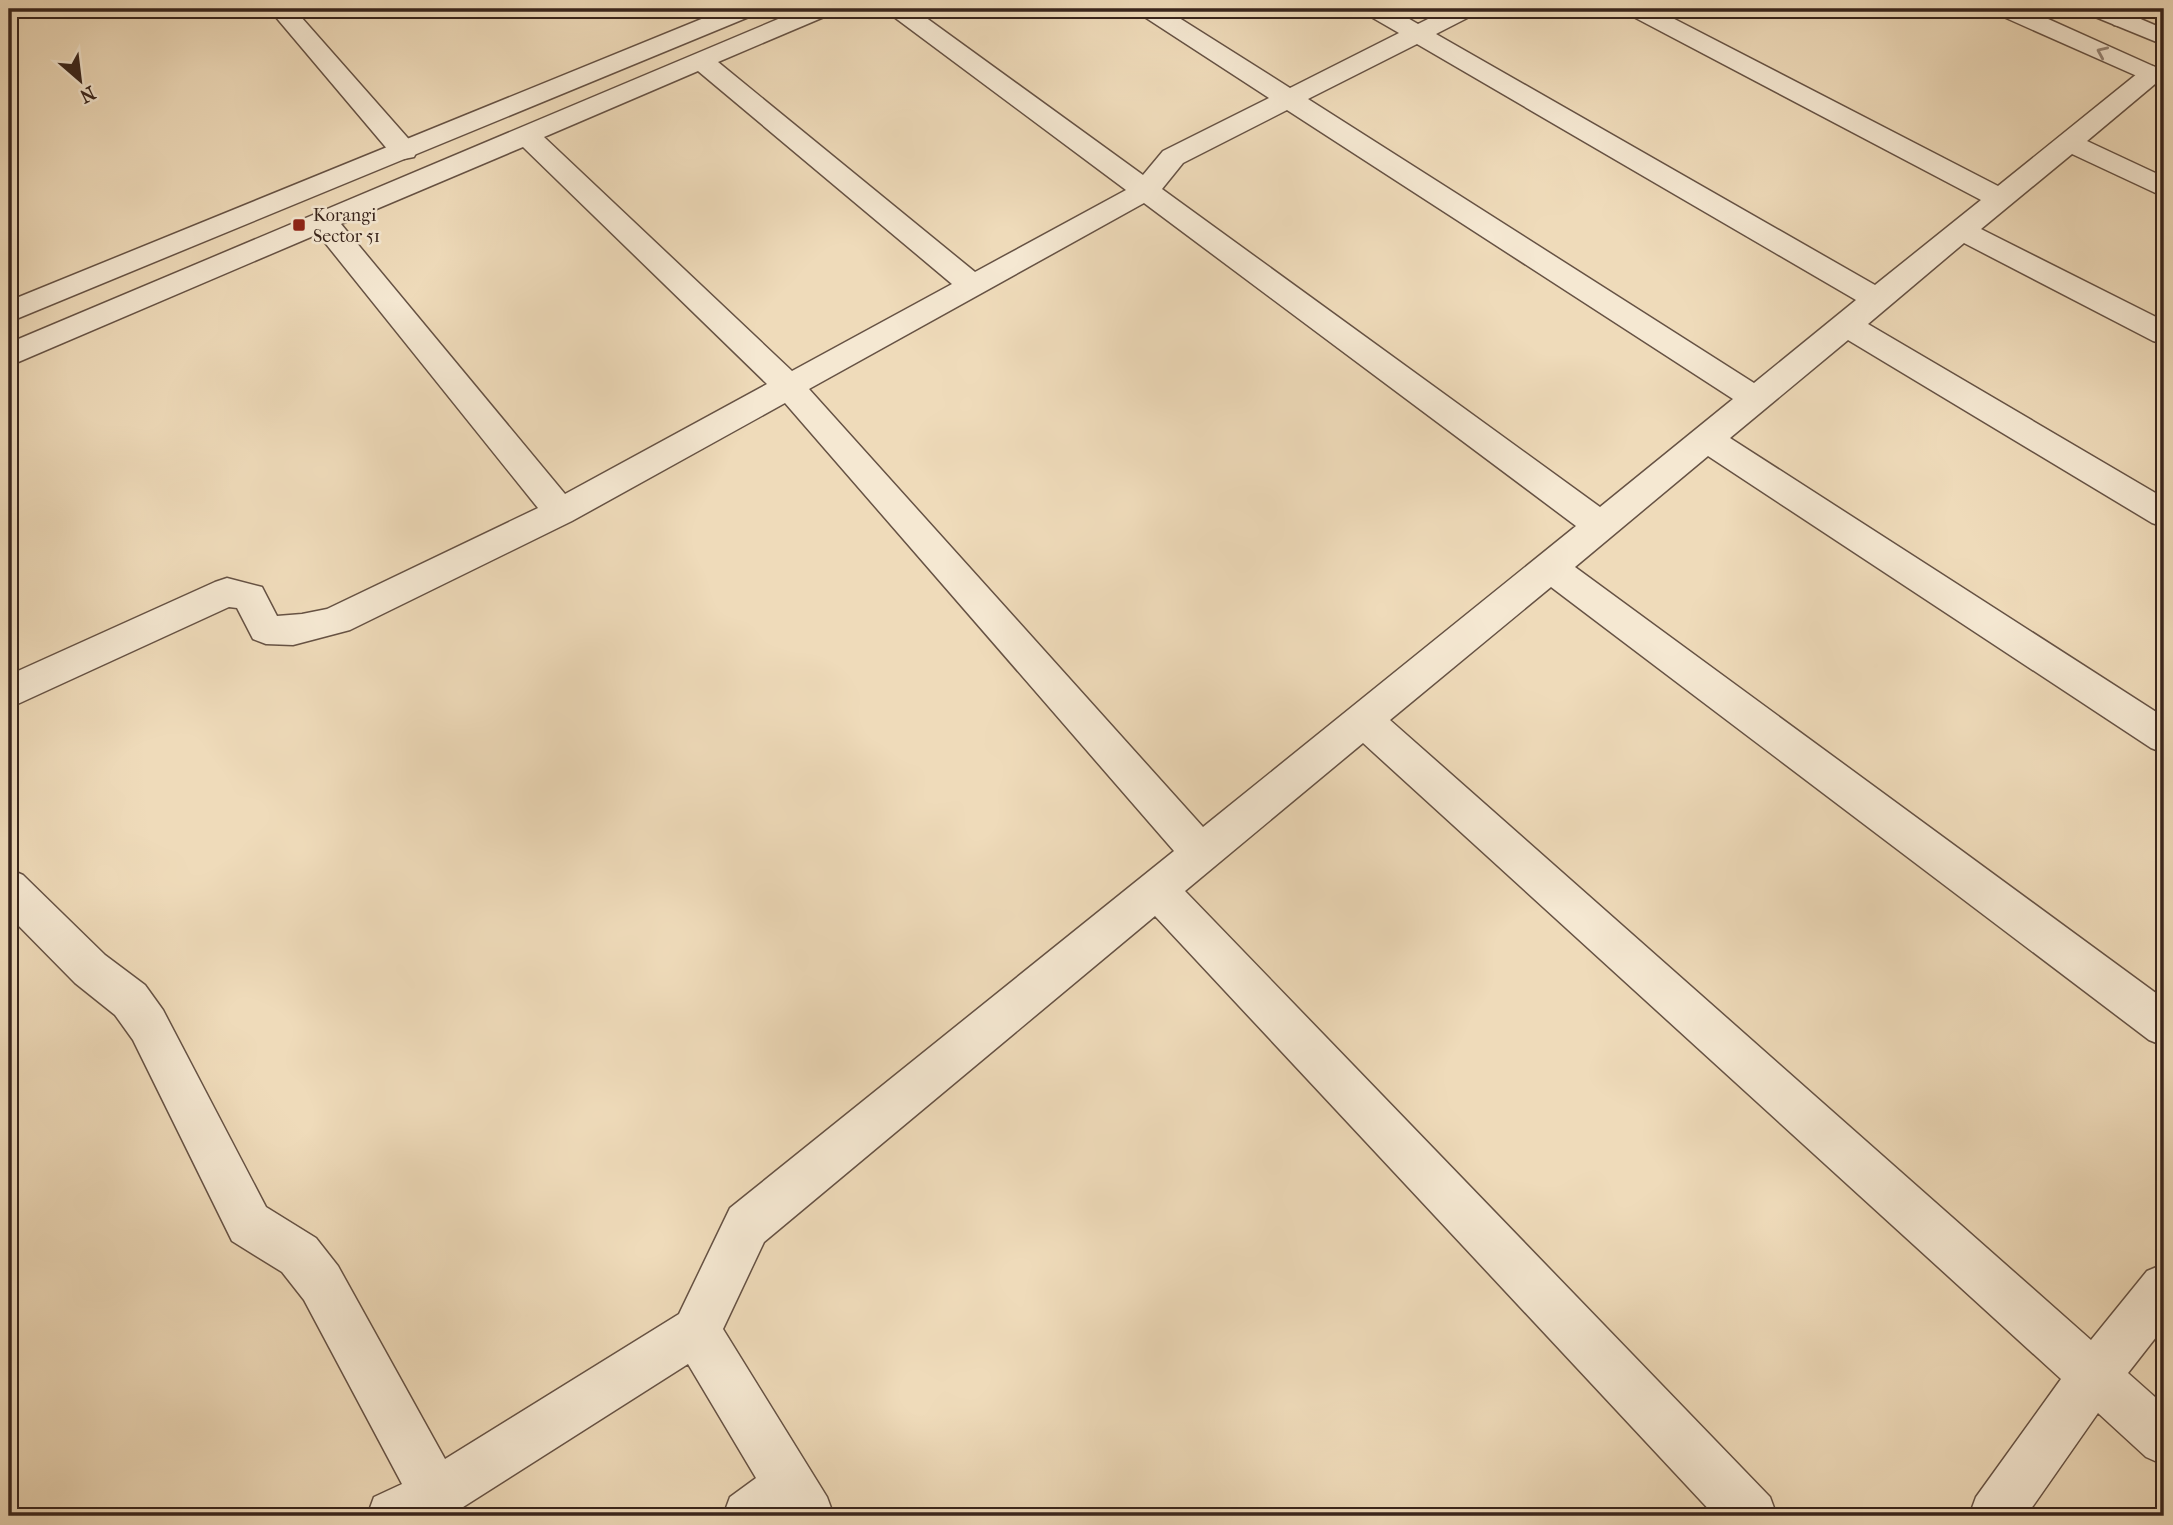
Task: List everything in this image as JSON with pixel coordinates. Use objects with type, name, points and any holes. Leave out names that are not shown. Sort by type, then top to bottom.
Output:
[{"type":"street","points":[[281,9],[404,151]]},
{"type":"street","points":[[9,313],[747,9]]},
{"type":"street","points":[[9,355],[822,9]]},
{"type":"street","points":[[899,9],[1601,526]]},
{"type":"street","points":[[1149,9],[1756,399]]},
{"type":"street","points":[[1376,9],[1877,299]]},
{"type":"street","points":[[9,693],[33,679],[227,592],[249,597],[266,629],[286,632],[303,630],[337,620],[560,512],[1145,191],[1173,157],[1287,97],[1466,9]]},
{"type":"street","points":[[1637,9],[2001,199]]},
{"type":"street","points":[[9,888],[90,970],[130,1000],[148,1025],[249,1224],[299,1255],[321,1283],[415,1506],[696,1331],[747,1226],[2069,142],[2158,77],[2006,9]]},
{"type":"street","points":[[2096,9],[2131,14],[2164,38]]},
{"type":"street","points":[[701,60],[973,286]]},
{"type":"street","points":[[526,135],[789,387],[1201,853]]},
{"type":"street","points":[[2069,142],[2164,188]]},
{"type":"street","points":[[323,221],[560,512]]},
{"type":"street","points":[[1961,230],[2164,334]]},
{"type":"street","points":[[1847,325],[2164,514]]},
{"type":"street","points":[[1707,439],[2164,737]]},
{"type":"street","points":[[1550,567],[2164,1025]]},
{"type":"street","points":[[1364,720],[2164,1439]]},
{"type":"street","points":[[1157,890],[1751,1516]]},
{"type":"street","points":[[1994,1516],[2093,1377],[2164,1288]]},
{"type":"street","points":[[696,1331],[798,1501],[749,1516]]},
{"type":"place","name":"Korangi Sector 51","points":[[299,225]]}]
